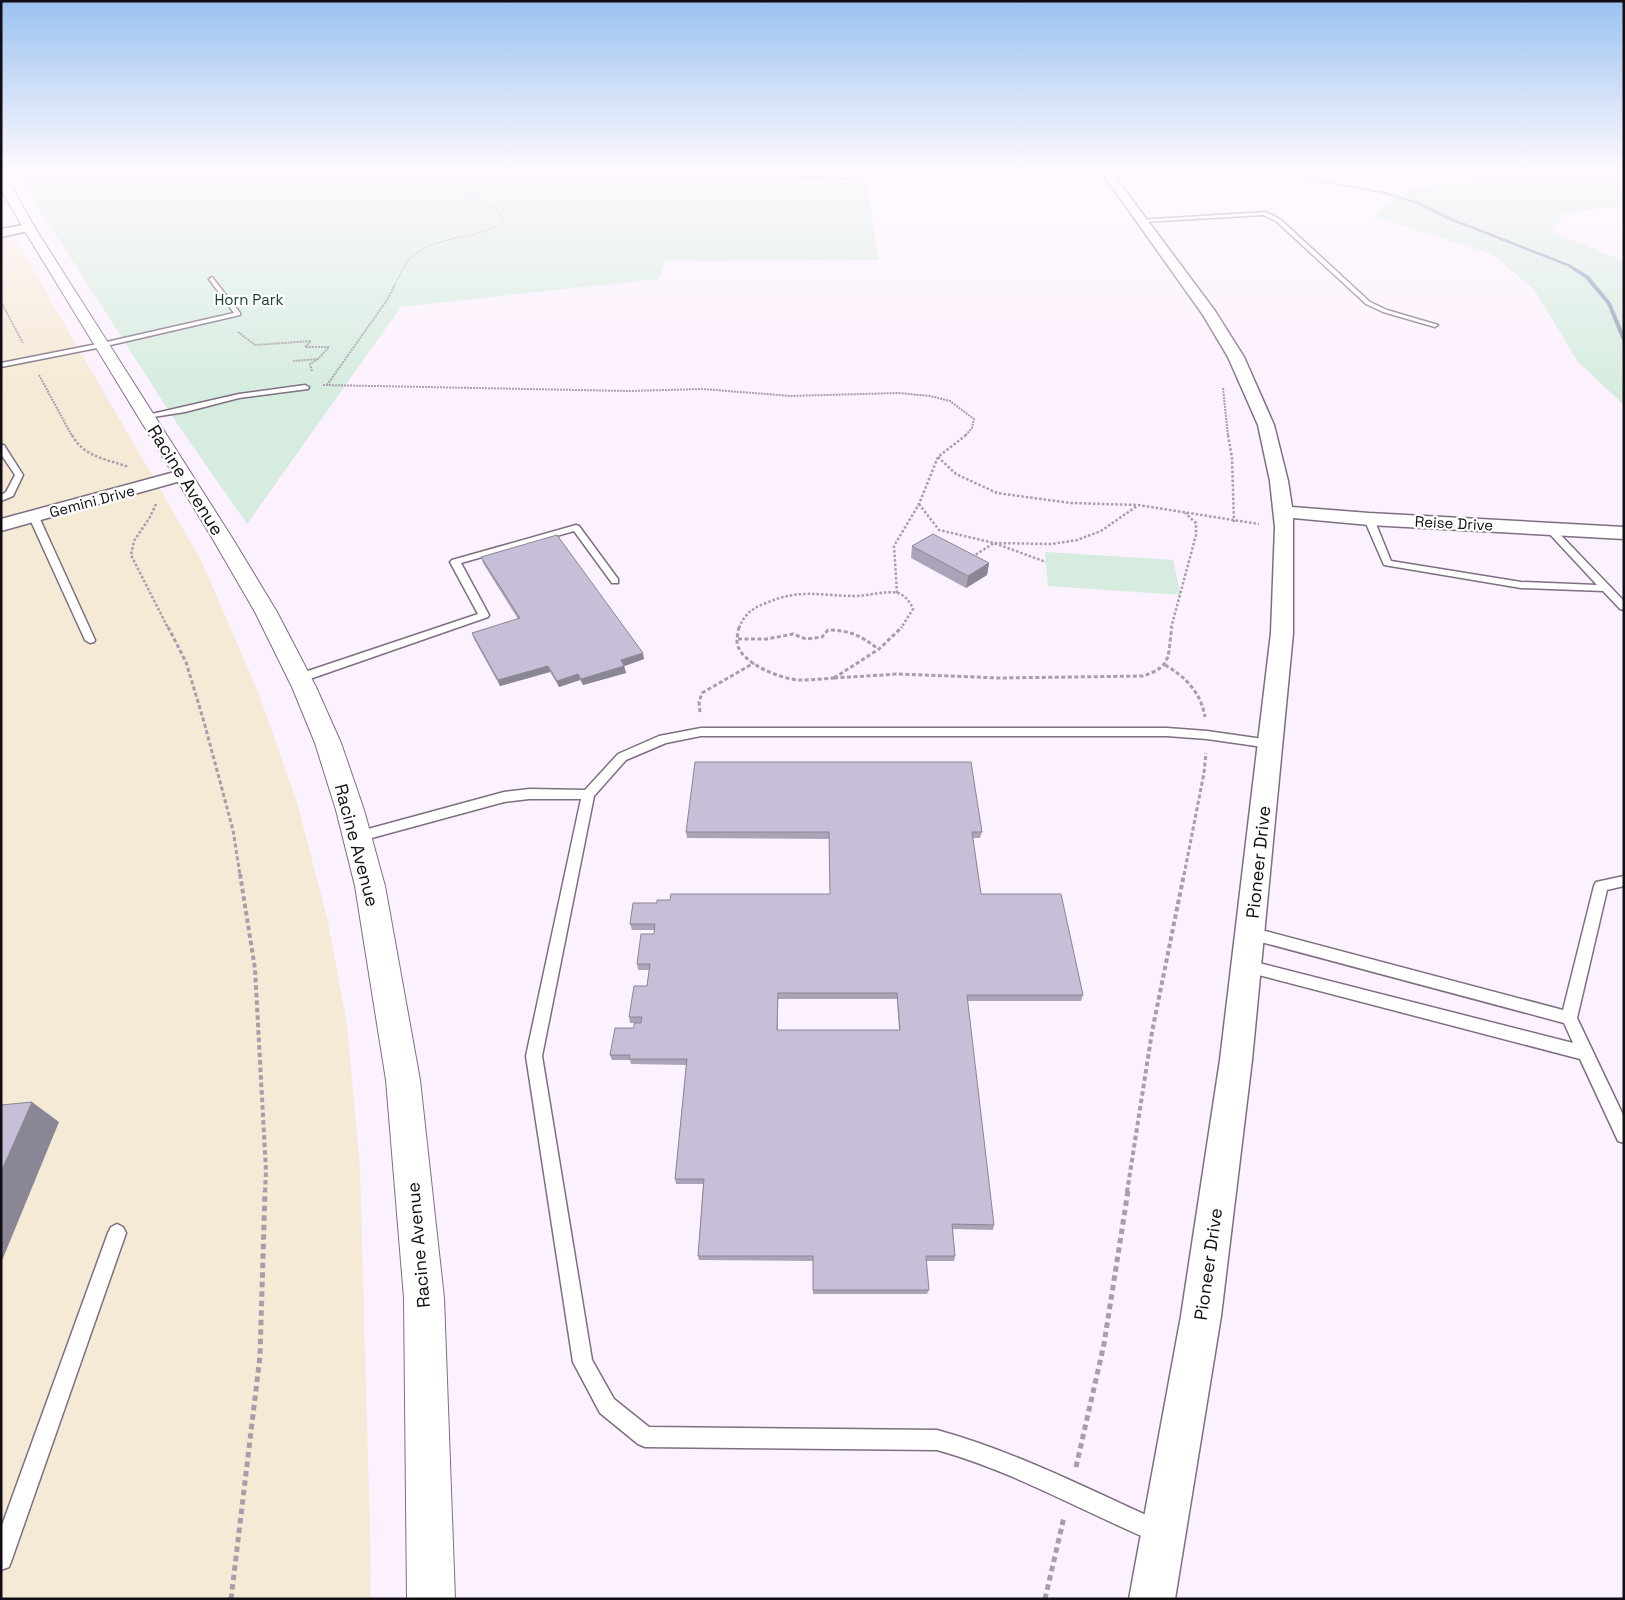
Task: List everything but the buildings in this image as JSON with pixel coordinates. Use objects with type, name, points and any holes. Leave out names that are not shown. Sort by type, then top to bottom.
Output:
[{"type":"main road","name":"Racine Avenue","points":[[25,245],[102,345],[266,612],[300,678],[328,743],[357,837],[370,886],[405,1100],[424,1298],[431,1599]]},
{"type":"street","name":"Pioneer Drive","points":[[1152,1599],[1201,1316],[1247,966],[1282,633],[1285,520],[1280,481],[1266,425],[1247,378],[1210,314],[1160,245]]},
{"type":"street","name":"Gemini Drive","points":[[1,525],[182,475]]},
{"type":"street","name":"Reise Drive","points":[[1285,520],[1369,519],[1624,533]]},
{"type":"lane","points":[[1305,245],[1368,303],[1385,311],[1435,325]]},
{"type":"lane","points":[[1,365],[102,345],[238,314],[212,279]]},
{"type":"lane","points":[[147,416],[185,410],[239,396],[305,387]]},
{"type":"lane","points":[[1,447],[19,475],[10,494],[1,498]]},
{"type":"lane","points":[[34,516],[90,640]]},
{"type":"lane","points":[[1369,519],[1387,563],[1522,585],[1606,588]]},
{"type":"lane","points":[[300,678],[484,614],[455,562],[576,528],[615,581]]},
{"type":"lane","points":[[1550,529],[1624,607]]},
{"type":"lane","points":[[1163,1534],[1018,1467],[964,1447],[937,1440],[645,1437],[607,1406],[583,1362],[534,1056],[588,795],[622,757],[662,739],[701,732],[1167,732],[1207,735],[1270,744]]},
{"type":"lane","points":[[357,837],[504,797],[529,794],[588,795]]},
{"type":"lane","points":[[1624,881],[1601,886],[1569,1018],[1624,1135]]},
{"type":"lane","points":[[1250,933],[1569,1018]]},
{"type":"lane","points":[[1247,966],[1585,1053]]},
{"type":"lane","points":[[1,1559],[118,1233]]},
{"type":"path","points":[[327,385],[387,300],[409,260],[425,247],[434,245]]},
{"type":"path","points":[[1,302],[78,446],[90,454],[132,469]]},
{"type":"path","points":[[224,317],[242,336],[255,345],[299,340],[311,341],[305,347],[329,348],[318,359],[293,361]]},
{"type":"path","points":[[305,387],[327,385],[629,391],[702,390],[791,396],[863,393],[930,396],[950,401],[974,419],[972,428],[962,439],[938,456],[919,504],[894,546],[897,593]]},
{"type":"path","points":[[1223,388],[1225,417],[1232,458],[1234,522]]},
{"type":"path","points":[[938,456],[956,474],[997,493],[1071,503],[1138,505],[1234,522],[1285,520]]},
{"type":"path","points":[[919,504],[939,530],[994,543],[1046,562]]},
{"type":"path","points":[[157,505],[130,544],[131,555],[186,662],[204,722],[233,830],[255,969],[266,1172],[260,1356],[231,1599]]},
{"type":"path","points":[[970,558],[994,543],[1052,544],[1077,540],[1101,531],[1138,505]]},
{"type":"path","points":[[834,678],[865,660],[908,623],[913,609],[909,600],[897,593],[856,596],[813,593],[784,595],[758,606],[745,616],[738,627],[737,643],[743,655],[781,677],[799,680],[834,678],[898,674],[999,678],[1143,676],[1158,671],[1167,662],[1168,642],[1186,569],[1198,534],[1196,523],[1185,514]]},
{"type":"path","points":[[738,639],[767,639],[793,634],[806,639],[822,637],[828,630],[848,630],[862,636],[878,649]]},
{"type":"path","points":[[701,732],[699,702],[702,693],[754,663]]},
{"type":"path","points":[[1079,1454],[1104,1344],[1152,1032],[1204,774],[1207,735],[1204,709],[1199,695],[1184,677],[1164,665]]},
{"type":"path","points":[[1045,1599],[1060,1534]]},
{"type":"shaded area","points":[[1,245],[19,245],[201,560],[259,694],[298,806],[328,922],[347,1025],[360,1168],[371,1570],[370,1599],[1,1599]]},
{"type":"green space","name":"Horn Park","points":[[62,245],[877,245],[879,260],[666,261],[658,279],[401,307],[247,524],[176,422]]},
{"type":"green space","points":[[1462,245],[1583,245],[1624,261],[1624,405],[1578,362],[1535,291],[1494,255]]},
{"type":"green space","points":[[1045,552],[1173,560],[1181,595],[1048,586]]},
{"type":"waterway","points":[[1516,245],[1568,265],[1587,277],[1609,304],[1624,340]]}]
